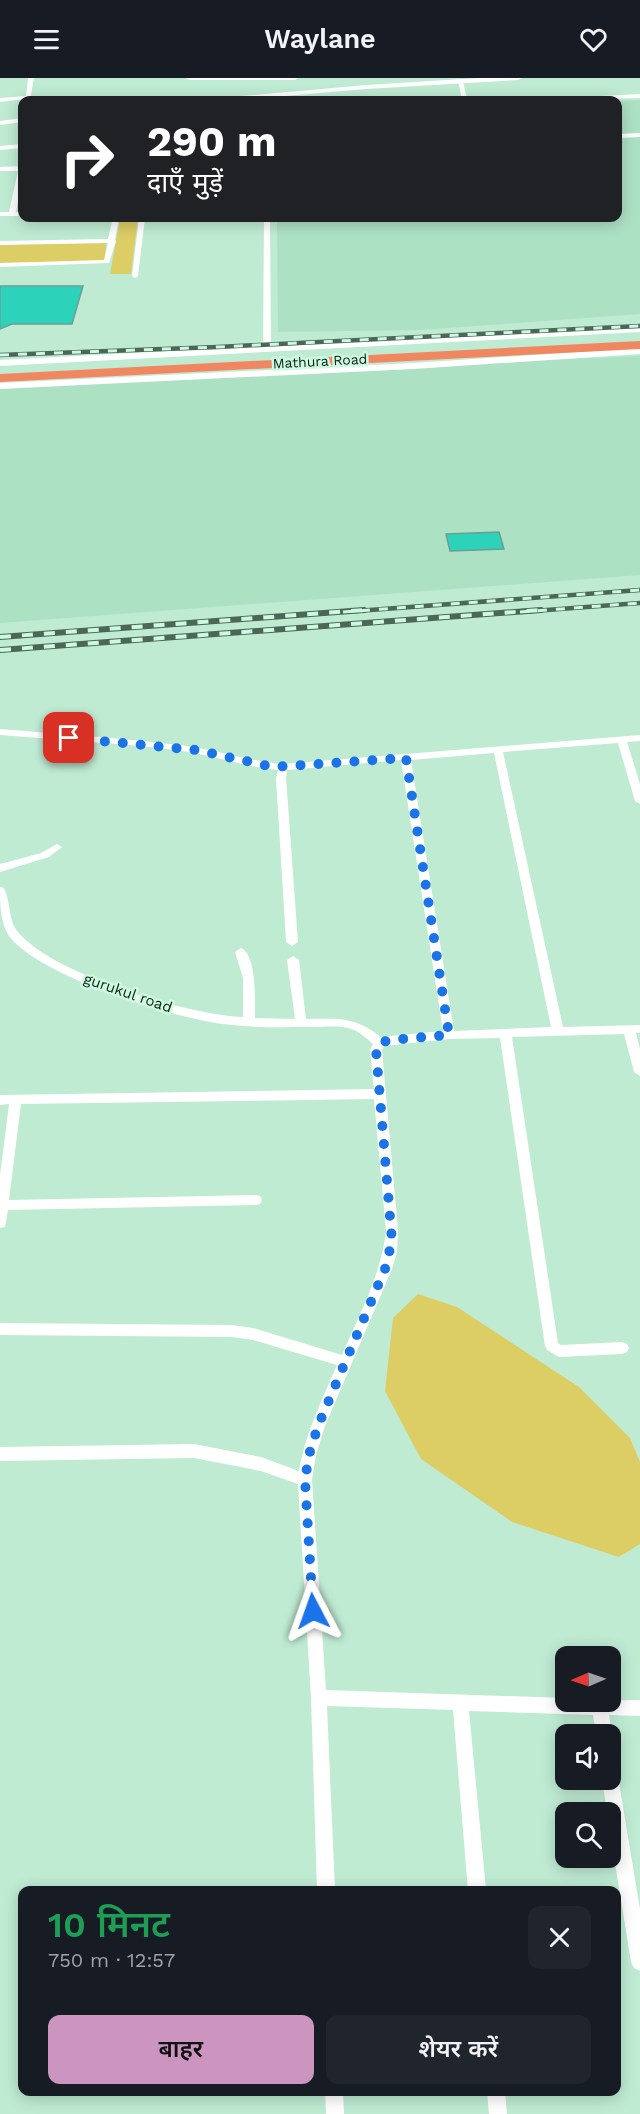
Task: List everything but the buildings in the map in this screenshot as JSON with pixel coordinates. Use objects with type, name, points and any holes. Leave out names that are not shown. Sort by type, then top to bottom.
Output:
[{"type":"highway","name":"Mathura Road","points":[[0,378],[406,357],[640,335]]},
{"type":"highway","name":"Mathura Road","points":[[0,365],[425,346],[488,348],[640,345]]},
{"type":"main road","points":[[284,96],[416,81],[518,78]]},
{"type":"main road","points":[[0,123],[18,121]]},
{"type":"main road","points":[[0,386],[413,366],[488,348],[640,329]]},
{"type":"main road","points":[[0,365],[267,350],[488,348],[640,351]]},
{"type":"street","points":[[28,96],[31,78]]},
{"type":"street","points":[[189,78],[295,78]]},
{"type":"street","points":[[460,81],[464,96]]},
{"type":"street","points":[[622,97],[640,96]]},
{"type":"street","points":[[0,100],[18,99]]},
{"type":"street","points":[[622,135],[640,135]]},
{"type":"street","points":[[0,148],[18,146]]},
{"type":"street","points":[[0,170],[18,169]]},
{"type":"street","points":[[12,214],[18,195]]},
{"type":"street","points":[[0,214],[18,214]]},
{"type":"street","points":[[0,265],[109,261],[115,222]]},
{"type":"street","points":[[135,276],[142,222]]},
{"type":"street","points":[[267,222],[267,350]]},
{"type":"street","points":[[0,243],[113,241]]},
{"type":"street","points":[[0,732],[180,748],[213,753],[264,766],[283,767],[640,738]]},
{"type":"street","points":[[622,740],[640,801]]},
{"type":"street","points":[[498,750],[558,1031]]},
{"type":"street","points":[[406,758],[449,1035]]},
{"type":"street","points":[[283,767],[281,778],[292,942]]},
{"type":"street","points":[[0,868],[45,855],[57,847]]},
{"type":"street","name":"gurukul road","points":[[0,891],[4,899],[6,919],[13,934],[28,950],[53,965],[184,1012],[215,1019],[249,1022],[353,1024],[380,1043]]},
{"type":"street","points":[[241,952],[249,978],[249,1022]]},
{"type":"street","points":[[293,960],[301,1023]]},
{"type":"street","points":[[326,1886],[319,1698],[305,1480],[309,1455],[318,1426],[385,1269],[392,1241],[375,1055],[380,1043],[390,1040],[505,1032],[635,1029],[640,1072]]},
{"type":"street","points":[[505,1032],[552,1346],[559,1351],[622,1348]]},
{"type":"street","points":[[0,1100],[378,1094]]},
{"type":"street","points":[[0,1223],[16,1100]]},
{"type":"street","points":[[2,1205],[256,1200]]},
{"type":"street","points":[[0,1329],[232,1331],[274,1340],[346,1362]]},
{"type":"street","points":[[0,1454],[194,1451],[261,1464],[305,1480]]},
{"type":"street","points":[[319,1698],[555,1704]]},
{"type":"street","points":[[460,1702],[477,1886]]},
{"type":"street","points":[[621,1707],[640,1708]]},
{"type":"street","points":[[612,1790],[637,1929],[640,1962]]},
{"type":"street","points":[[334,2096],[335,2114]]},
{"type":"street","points":[[496,2096],[498,2114]]},
{"type":"shaded area","points":[[640,100],[640,314],[421,330],[278,332],[277,222],[622,222],[622,101]]},
{"type":"shaded area","points":[[119,222],[138,222],[131,274],[110,274]]},
{"type":"shaded area","points":[[106,243],[105,261],[0,263],[0,244]]},
{"type":"shaded area","points":[[640,356],[640,575],[0,623],[0,384]]},
{"type":"shaded area","points":[[418,1294],[457,1307],[579,1387],[630,1438],[640,1462],[640,1544],[619,1557],[512,1522],[421,1459],[385,1391],[393,1318]]},
{"type":"railway","points":[[0,355],[218,347],[640,326]]},
{"type":"railway","points":[[343,612],[640,590]]},
{"type":"railway","points":[[520,612],[640,603]]},
{"type":"railway","points":[[0,637],[364,610]]},
{"type":"railway","points":[[0,650],[541,610]]},
{"type":"route","points":[[69,738],[196,750],[273,767],[406,758],[449,1035],[390,1040],[380,1043],[376,1050],[392,1241],[385,1269],[318,1426],[309,1455],[305,1480],[313,1611]]}]
